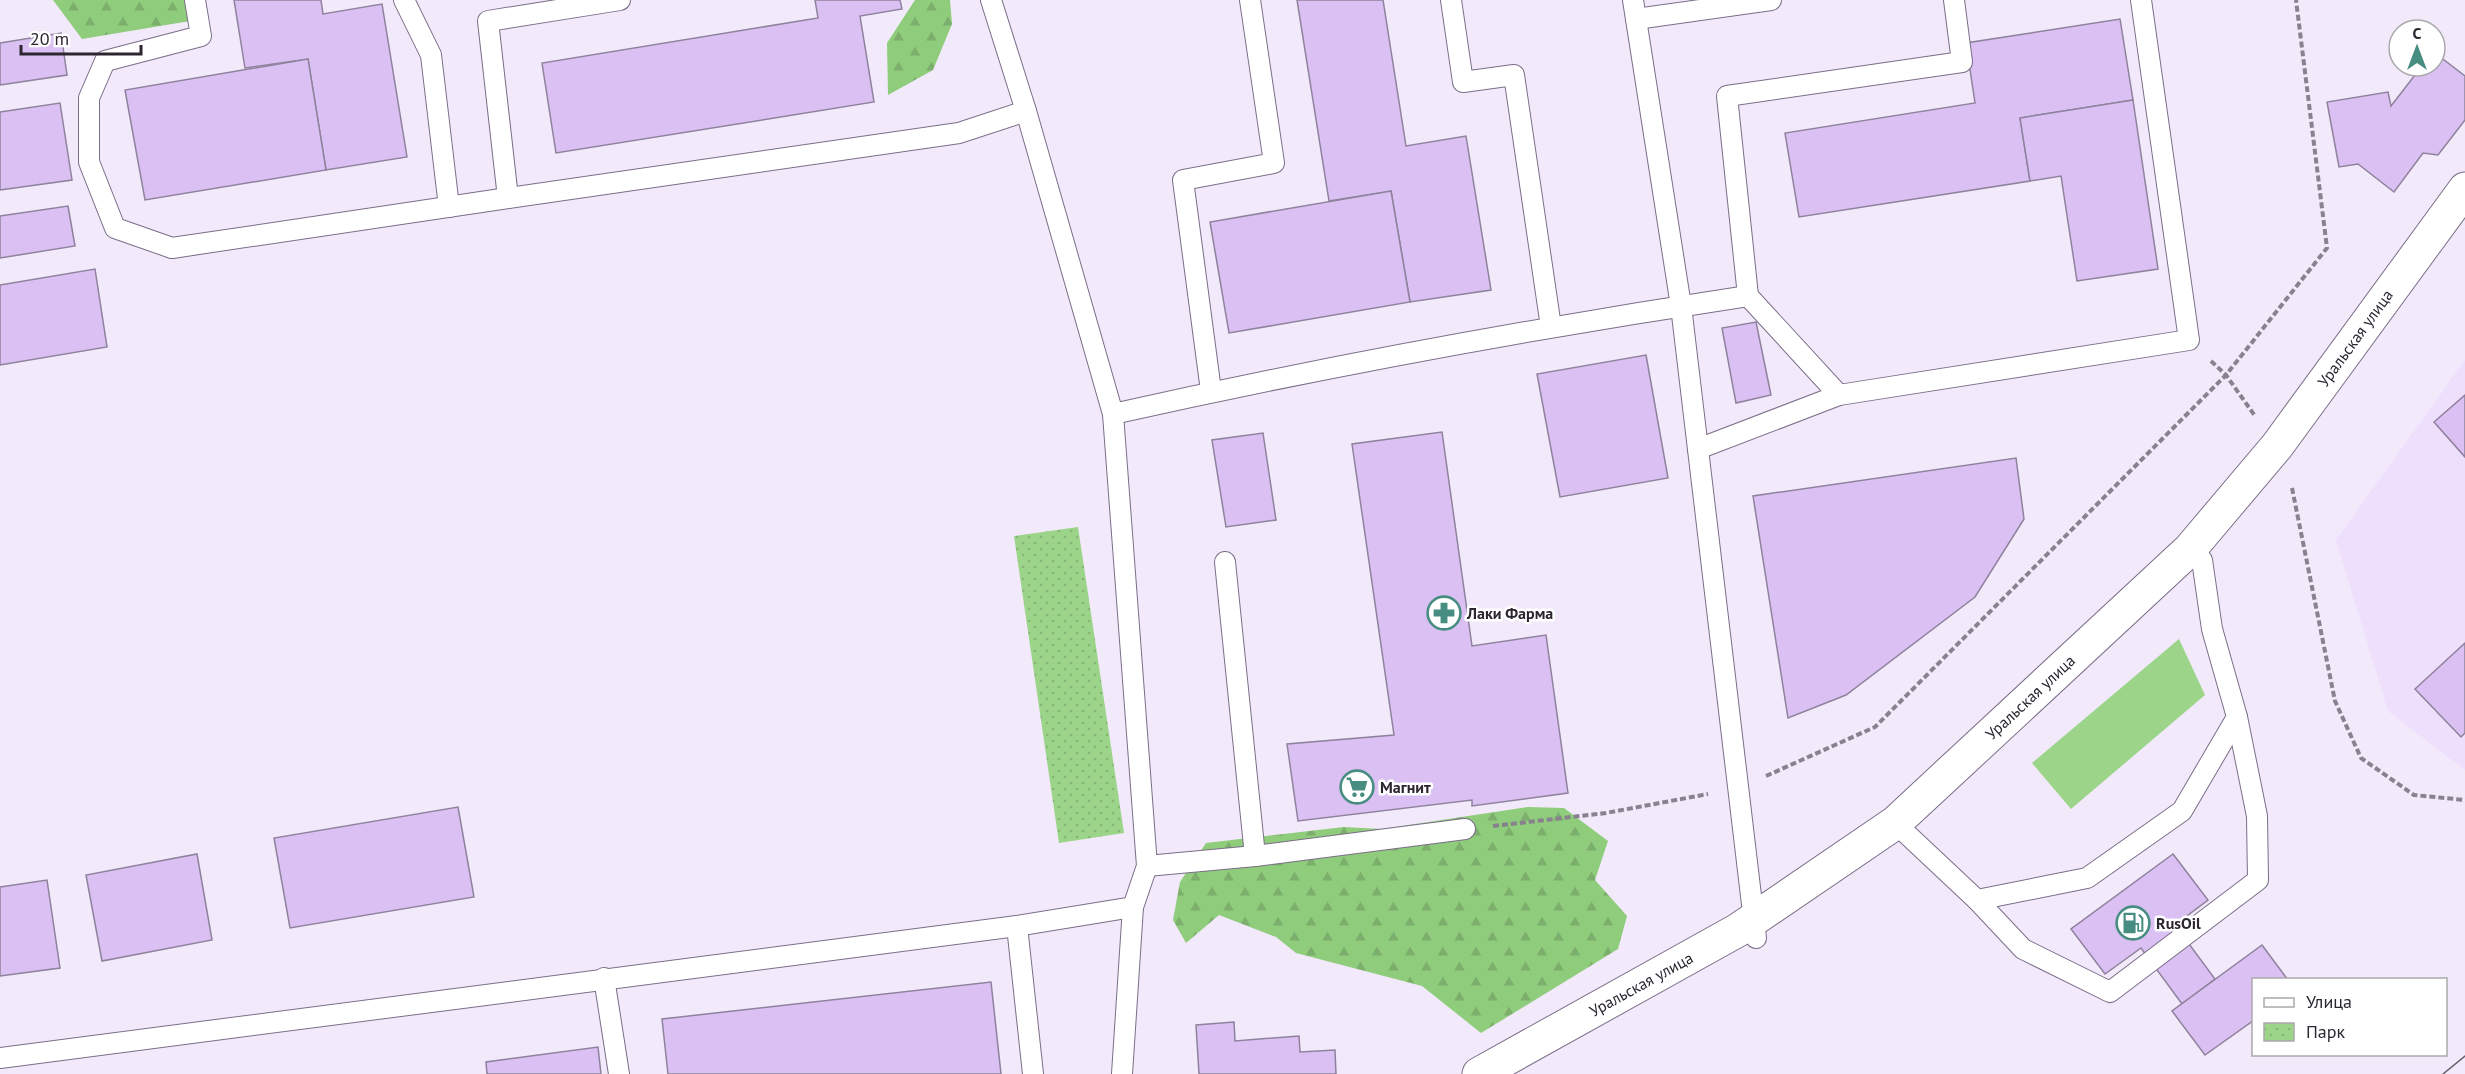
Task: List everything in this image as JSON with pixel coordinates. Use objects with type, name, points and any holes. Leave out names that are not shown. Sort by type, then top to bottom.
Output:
[{"type":"main road","name":"Уральская улица","points":[[1522,1074],[1580,1043],[1901,830],[2258,497],[2282,453],[2465,189]]},
{"type":"main road","name":"Уральская улица","points":[[2282,453],[2465,218]]},
{"type":"main road","name":"Уральская улица","points":[[1479,1074],[1738,930],[1755,928]]},
{"type":"lane","points":[[195,0],[201,36],[105,62],[89,98],[89,162],[116,228],[172,248],[958,133],[1026,111]]},
{"type":"lane","points":[[404,0],[431,55],[449,207]]},
{"type":"lane","points":[[508,198],[488,21],[620,0]]},
{"type":"lane","points":[[991,0],[1026,111],[1113,414],[1147,866],[1132,906],[1122,1074]]},
{"type":"lane","points":[[1212,392],[1183,180],[1274,164],[1250,0]]},
{"type":"lane","points":[[1451,0],[1463,82],[1514,75],[1551,327]]},
{"type":"lane","points":[[1755,928],[1681,306],[1635,10],[1771,0]]},
{"type":"lane","points":[[1839,396],[1748,296],[1727,96],[1962,62],[1954,0]]},
{"type":"lane","points":[[1698,449],[1839,396],[2189,340],[2141,0]]},
{"type":"lane","points":[[1113,414],[1212,392],[1551,327],[1748,296]]},
{"type":"lane","points":[[1901,830],[1977,900],[2023,950],[2110,992],[2258,880],[2257,816],[2237,717],[2212,629],[2196,555]]},
{"type":"lane","points":[[1225,562],[1255,856]]},
{"type":"lane","points":[[1977,900],[2087,878],[2182,811],[2237,717]]},
{"type":"lane","points":[[1147,866],[1255,856],[1465,829]]},
{"type":"lane","points":[[0,1058],[1017,926],[1132,906]]},
{"type":"lane","points":[[1017,926],[1033,1074]]},
{"type":"lane","points":[[604,978],[619,1074]]},
{"type":"path","points":[[1465,829],[1606,813],[1739,789],[1875,727],[2226,375],[2326,248],[2296,0]]},
{"type":"path","points":[[2189,340],[2226,375],[2282,453],[2335,701],[2361,758],[2414,795],[2465,800]]},
{"type":"shaded area","points":[[2465,360],[2465,770],[2388,711],[2336,540]]},
{"type":"green space","points":[[53,0],[186,0],[190,21],[82,39]]},
{"type":"green space","points":[[915,0],[950,0],[952,24],[933,70],[888,95],[887,43]]},
{"type":"green space","points":[[1078,527],[1124,833],[1059,843],[1014,536]]},
{"type":"green space","points":[[2179,639],[2205,695],[2071,809],[2032,763]]},
{"type":"green space","points":[[1528,807],[1564,808],[1608,841],[1595,880],[1627,916],[1618,949],[1481,1033],[1422,986],[1296,953],[1276,937],[1219,915],[1186,943],[1173,920],[1180,882],[1206,843],[1344,827],[1382,829]]},
{"type":"building","points":[[234,0],[321,0],[323,14],[382,4],[407,157],[326,170],[308,59],[245,68]]},
{"type":"building","points":[[815,0],[900,0],[902,9],[860,16],[874,102],[556,153],[542,63],[818,18]]},
{"type":"building","points":[[1297,0],[1383,0],[1406,146],[1466,136],[1491,290],[1410,302],[1391,191],[1329,201]]},
{"type":"building","points":[[2120,19],[2133,100],[2020,118],[2030,181],[1799,217],[1785,133],[1975,103],[1966,43]]},
{"type":"building","points":[[61,33],[67,75],[0,85],[0,43]]},
{"type":"building","points":[[308,59],[326,170],[145,200],[125,90]]},
{"type":"building","points":[[2447,62],[2465,76],[2465,120],[2438,155],[2423,153],[2394,192],[2358,164],[2339,167],[2327,102],[2388,92],[2391,106],[2413,78],[2447,78]]},
{"type":"building","points":[[2133,100],[2158,269],[2077,281],[2061,176],[2030,181],[2020,118]]},
{"type":"building","points":[[60,103],[72,180],[0,190],[0,112]]},
{"type":"building","points":[[1391,191],[1410,302],[1229,333],[1210,222]]},
{"type":"building","points":[[68,206],[75,246],[0,258],[0,216]]},
{"type":"building","points":[[95,269],[107,347],[0,365],[0,285]]},
{"type":"building","points":[[1756,322],[1771,395],[1736,403],[1722,328]]},
{"type":"building","points":[[1646,355],[1668,478],[1560,497],[1537,374]]},
{"type":"building","points":[[2465,395],[2465,457],[2434,422]]},
{"type":"building","points":[[1442,432],[1472,646],[1546,635],[1568,793],[1472,806],[1472,800],[1298,821],[1287,744],[1394,735],[1352,444]]},
{"type":"building","points":[[1263,433],[1276,520],[1226,527],[1212,440]]},
{"type":"building","points":[[2016,458],[2024,519],[1975,597],[1846,695],[1788,718],[1753,496]]},
{"type":"building","points":[[2465,643],[2465,733],[2461,737],[2415,689]]},
{"type":"building","points":[[458,807],[474,897],[290,928],[274,838]]},
{"type":"building","points":[[197,854],[212,940],[102,961],[86,875]]},
{"type":"building","points":[[2173,854],[2208,900],[2175,925],[2215,979],[2182,1004],[2141,948],[2105,974],[2071,929]]},
{"type":"building","points":[[47,880],[60,968],[0,976],[0,887]]},
{"type":"building","points":[[2262,945],[2287,978],[2252,978],[2252,1021],[2205,1055],[2172,1011]]},
{"type":"building","points":[[991,982],[1001,1074],[668,1074],[662,1019]]},
{"type":"building","points":[[1234,1022],[1235,1041],[1299,1036],[1300,1052],[1335,1050],[1336,1074],[1199,1074],[1196,1025]]},
{"type":"building","points":[[598,1047],[601,1074],[487,1074],[486,1062]]},
{"type":"tram line","points":[[2443,1074],[2465,1056]]},
{"type":"place","name":"Лаки Фарма","points":[[1444,613]]},
{"type":"place","name":"Магнит","points":[[1357,787]]},
{"type":"place","name":"RusOil","points":[[2133,923]]}]
